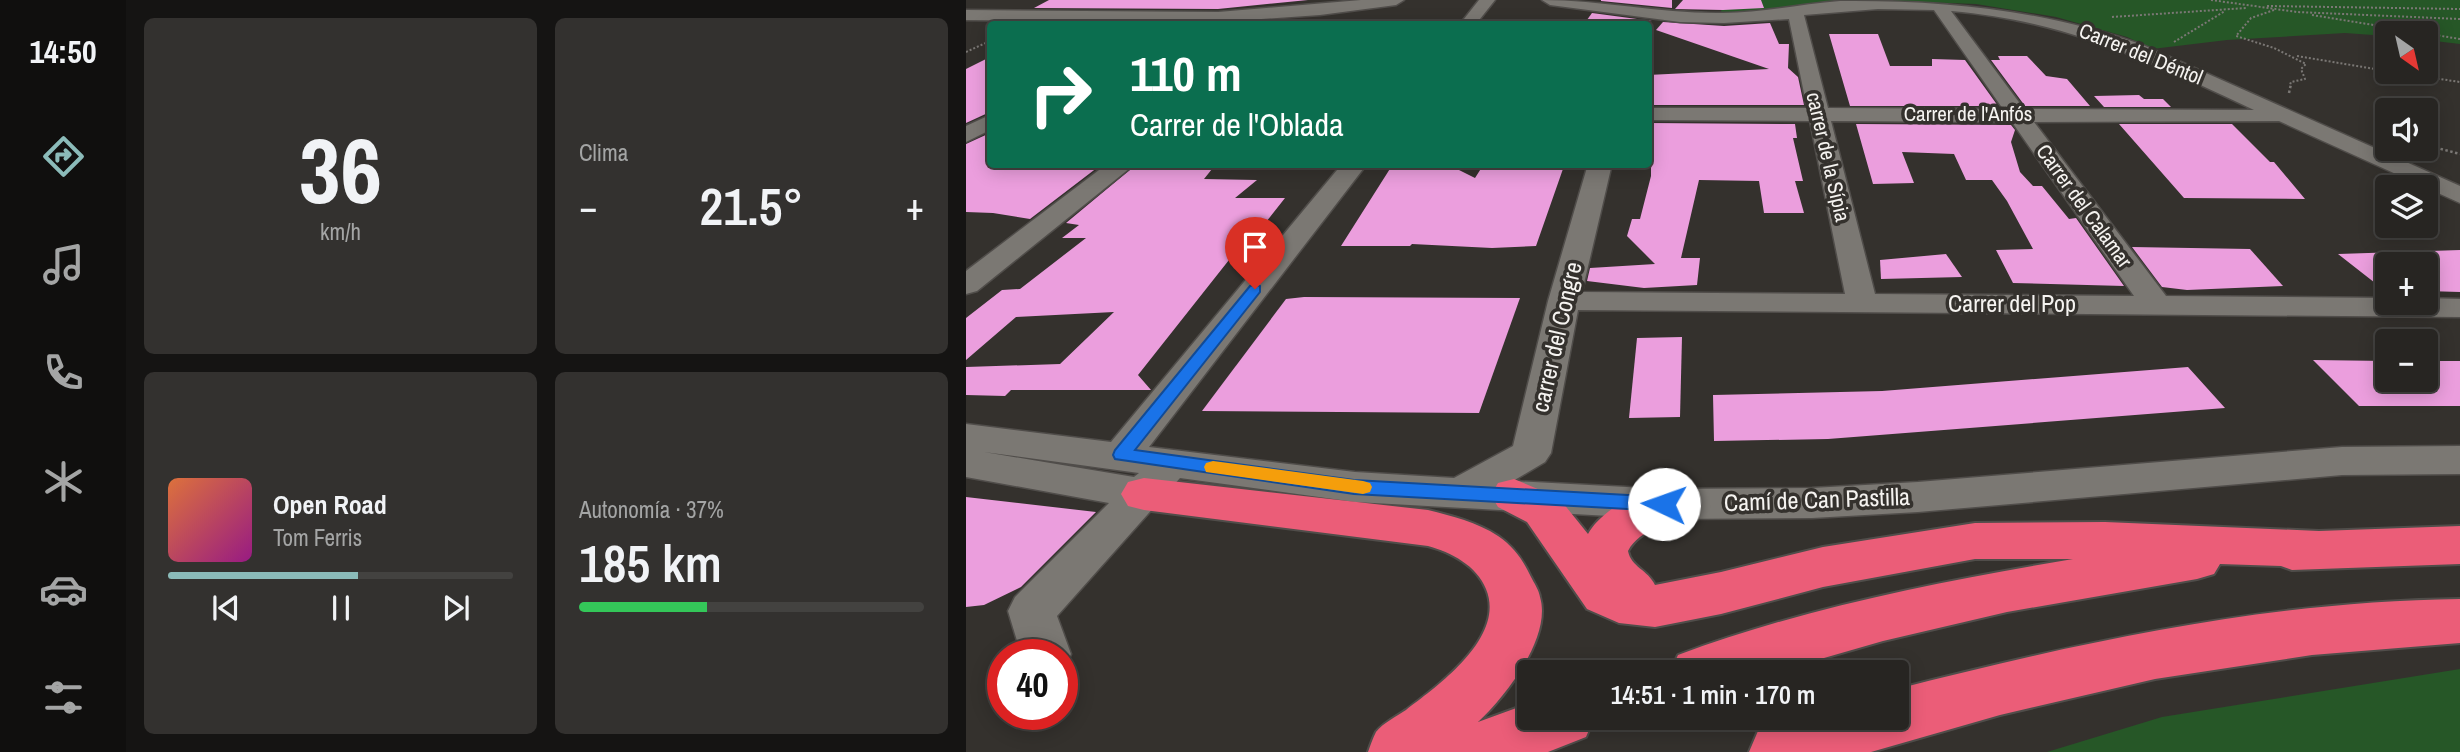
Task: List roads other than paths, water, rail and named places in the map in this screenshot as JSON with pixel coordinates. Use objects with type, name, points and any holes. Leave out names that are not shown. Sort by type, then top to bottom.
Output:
[{"type":"highway","points":[[1147,470],[1428,528],[1462,538],[1489,554],[1507,575],[1513,588],[1515,621],[1508,640],[1498,659],[1463,700],[1398,752]]},
{"type":"highway","points":[[1523,474],[1543,510],[1605,593],[1619,602],[1635,606],[1675,603],[1823,567],[1975,541],[2105,540],[2315,549]]},
{"type":"highway","points":[[1664,504],[1640,512],[1620,524],[1609,534],[1605,555],[1608,565],[1621,583],[1655,600],[1675,603]]},
{"type":"highway","points":[[1736,660],[1807,638],[1987,594],[2182,562],[2315,549],[2460,545]]},
{"type":"highway","points":[[1909,713],[2032,680],[2192,647],[2382,624],[2460,621]]},
{"type":"highway","points":[[1474,752],[1533,730]]},
{"type":"highway","points":[[1779,752],[1852,730]]},
{"type":"street","points":[[1045,17],[1083,0]]},
{"type":"street","points":[[1171,21],[1209,0]]},
{"type":"street","points":[[1306,21],[1337,0]]},
{"type":"street","points":[[966,15],[1171,21],[1320,10],[1396,0]]},
{"type":"street","points":[[1470,21],[1487,0]]},
{"type":"street","name":"Carrer del Déntol","points":[[1550,0],[1644,13],[1725,18],[1873,4],[1995,9],[2039,18],[2101,34],[2294,107],[2460,195]]},
{"type":"street","name":"Carrer del Calamar","points":[[1938,5],[2156,305]]},
{"type":"street","name":"carrer de la Sípia","points":[[1791,13],[1797,17],[1862,303]]},
{"type":"street","name":"Carrer de l'Anfós","points":[[1652,114],[2018,114],[2294,107]]},
{"type":"street","points":[[966,135],[986,111]]},
{"type":"street","points":[[966,285],[1118,168]]},
{"type":"street","points":[[1041,639],[1032,611],[1147,470],[1352,168]]},
{"type":"street","name":"carrer del Congre","points":[[1523,474],[1599,168]]},
{"type":"street","name":"Carrer del Pop","points":[[1564,301],[2460,308]]},
{"type":"street","name":"Camí de Can Pastilla","points":[[966,437],[1147,470],[1354,487],[1461,492],[1523,474],[1568,499],[1664,504],[1812,503],[1919,497],[2342,461],[2460,460]]},
{"type":"street","points":[[966,463],[1147,470]]}]
